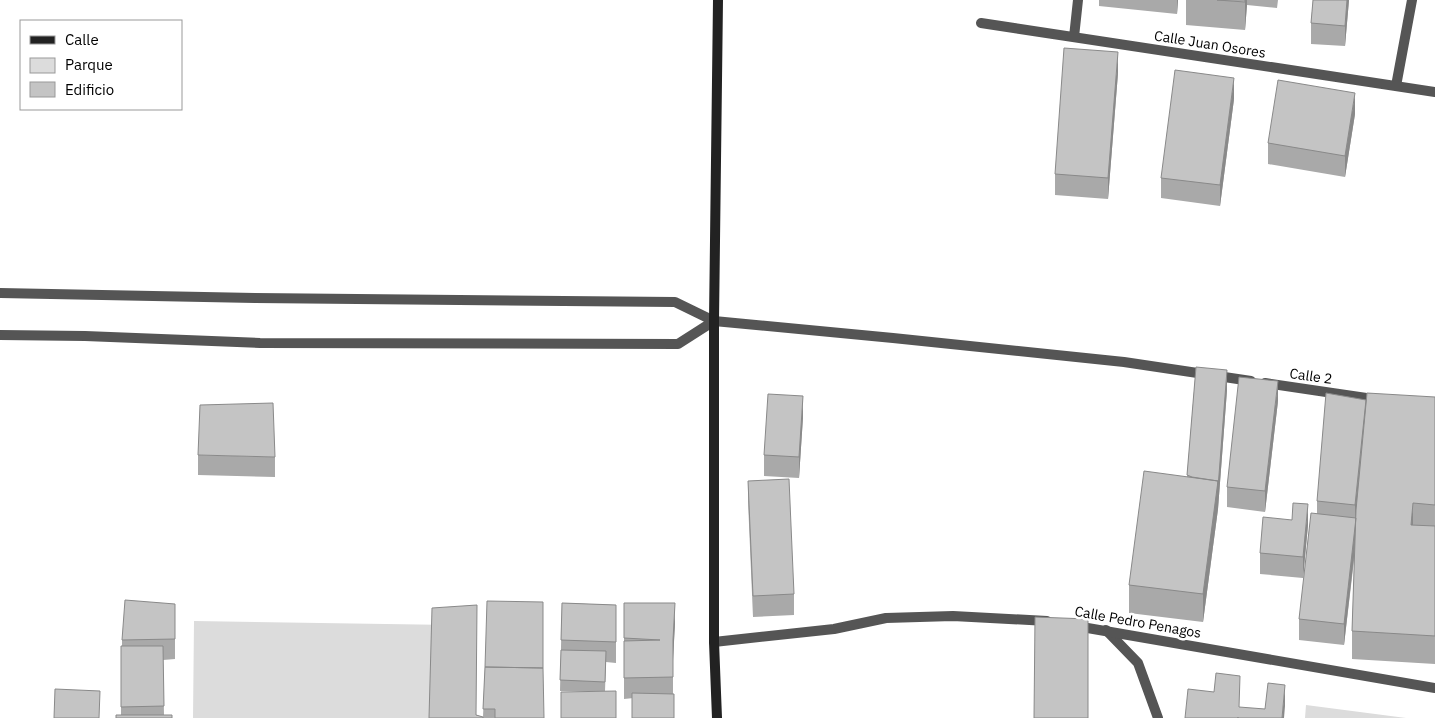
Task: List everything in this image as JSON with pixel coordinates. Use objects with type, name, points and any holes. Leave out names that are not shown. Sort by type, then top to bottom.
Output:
[{"type":"street","points":[[717,718],[714,642],[714,321],[718,0]]},
{"type":"street","points":[[1074,37],[1078,0]]},
{"type":"street","points":[[1396,86],[1412,0]]},
{"type":"street","name":"Calle Juan Osores","points":[[981,23],[1435,92]]},
{"type":"street","points":[[0,293],[675,302],[714,321]]},
{"type":"street","points":[[0,335],[85,336],[260,343],[678,344],[714,321]]},
{"type":"street","name":"Calle 2","points":[[714,321],[1124,362],[1387,401]]},
{"type":"street","name":"Calle Pedro Penagos","points":[[714,642],[834,629],[886,618],[953,616],[1043,621],[1106,630],[1435,688]]},
{"type":"street","points":[[1106,630],[1138,663],[1158,718]]},
{"type":"green space","points":[[194,621],[452,625],[451,718],[193,718]]},
{"type":"green space","points":[[1306,705],[1406,718],[1305,718]]},
{"type":"building","points":[[1217,0],[1245,0],[1245,2]]},
{"type":"building","points":[[1313,0],[1347,0],[1345,26],[1311,23]]},
{"type":"building","points":[[1064,48],[1118,52],[1108,178],[1055,174]]},
{"type":"building","points":[[1175,70],[1234,78],[1220,185],[1161,178]]},
{"type":"building","points":[[1278,80],[1355,93],[1345,156],[1268,143]]},
{"type":"building","points":[[1196,367],[1227,370],[1218,488],[1218,481],[1187,475]]},
{"type":"building","points":[[1239,377],[1278,381],[1265,491],[1227,487]]},
{"type":"building","points":[[1326,393],[1366,400],[1355,505],[1317,501]]},
{"type":"building","points":[[1367,393],[1435,397],[1435,505],[1413,503],[1411,525],[1435,526],[1435,636],[1352,631],[1356,510]]},
{"type":"building","points":[[768,394],[803,396],[799,457],[764,455]]},
{"type":"building","points":[[273,403],[275,457],[198,455],[200,405]]},
{"type":"building","points":[[1144,471],[1218,481],[1203,594],[1129,585]]},
{"type":"building","points":[[789,479],[794,594],[753,596],[748,481]]},
{"type":"building","points":[[1293,503],[1308,504],[1303,557],[1260,553],[1263,517],[1292,520]]},
{"type":"building","points":[[1311,513],[1356,518],[1344,624],[1299,619]]},
{"type":"building","points":[[125,600],[175,604],[175,639],[122,640]]},
{"type":"building","points":[[487,601],[543,602],[543,668],[485,667]]},
{"type":"building","points":[[562,603],[616,605],[616,642],[561,640]]},
{"type":"building","points":[[624,603],[675,603],[673,677],[624,678],[624,641],[660,640],[624,638]]},
{"type":"building","points":[[477,605],[476,715],[483,718],[429,718],[432,608]]},
{"type":"building","points":[[1035,617],[1088,619],[1088,718],[1034,718]]},
{"type":"building","points":[[121,646],[163,646],[164,706],[121,707]]},
{"type":"building","points":[[561,650],[606,651],[605,682],[560,680]]},
{"type":"building","points":[[485,667],[543,668],[544,718],[495,718],[495,709],[483,709]]},
{"type":"building","points":[[1216,673],[1240,676],[1239,707],[1265,709],[1268,683],[1285,685],[1282,718],[1185,718],[1188,689],[1214,692]]},
{"type":"building","points":[[55,689],[100,691],[99,718],[54,718]]},
{"type":"building","points":[[616,691],[616,718],[561,718],[561,692]]},
{"type":"building","points":[[632,693],[674,694],[674,718],[632,718]]},
{"type":"building","points":[[116,715],[172,715],[172,718],[116,718]]}]
